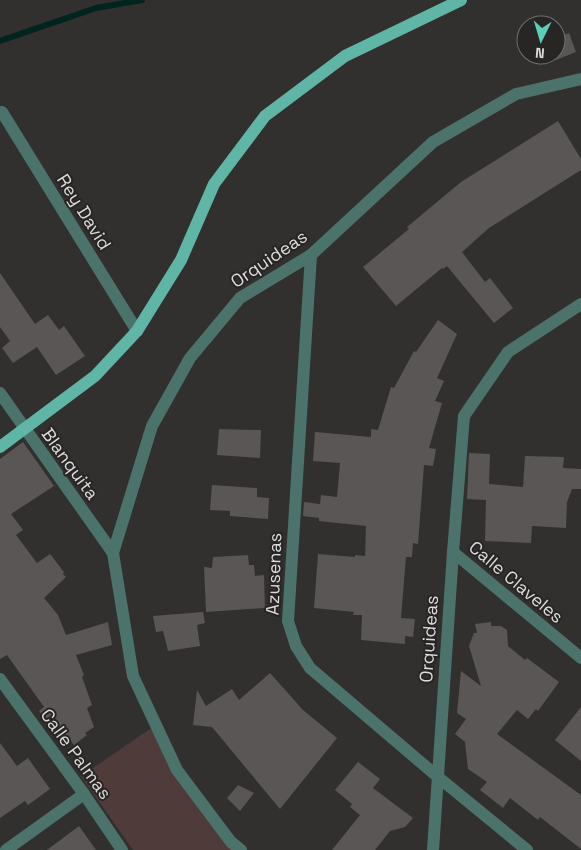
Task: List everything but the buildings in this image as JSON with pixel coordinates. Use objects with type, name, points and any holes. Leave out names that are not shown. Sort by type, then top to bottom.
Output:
[{"type":"main road","points":[[0,447],[95,376],[137,331],[181,260],[214,184],[265,116],[345,56],[461,0]]},
{"type":"street","name":"Orquideas","points":[[113,553],[152,426],[190,358],[240,298],[311,254],[432,142],[516,94],[581,79]]},
{"type":"street","name":"Rey David","points":[[2,112],[137,331]]},
{"type":"street","name":"Azusenas","points":[[311,254],[288,621],[296,646],[310,668],[438,778],[527,850]]},
{"type":"street","name":"Orquideas","points":[[433,850],[452,552],[464,416],[508,352],[581,304]]},
{"type":"street","name":"Blanquita","points":[[0,393],[24,430],[113,553]]},
{"type":"street","name":"Calle Claveles","points":[[452,552],[581,658]]},
{"type":"street","points":[[113,553],[133,676],[177,770],[231,842],[241,850]]},
{"type":"street","name":"Calle Palmas","points":[[0,679],[84,794],[122,850]]},
{"type":"street","points":[[6,850],[84,794]]},
{"type":"shaded area","points":[[153,727],[241,850],[133,850],[81,776]]},
{"type":"waterway","points":[[0,41],[96,8],[142,0]]}]
